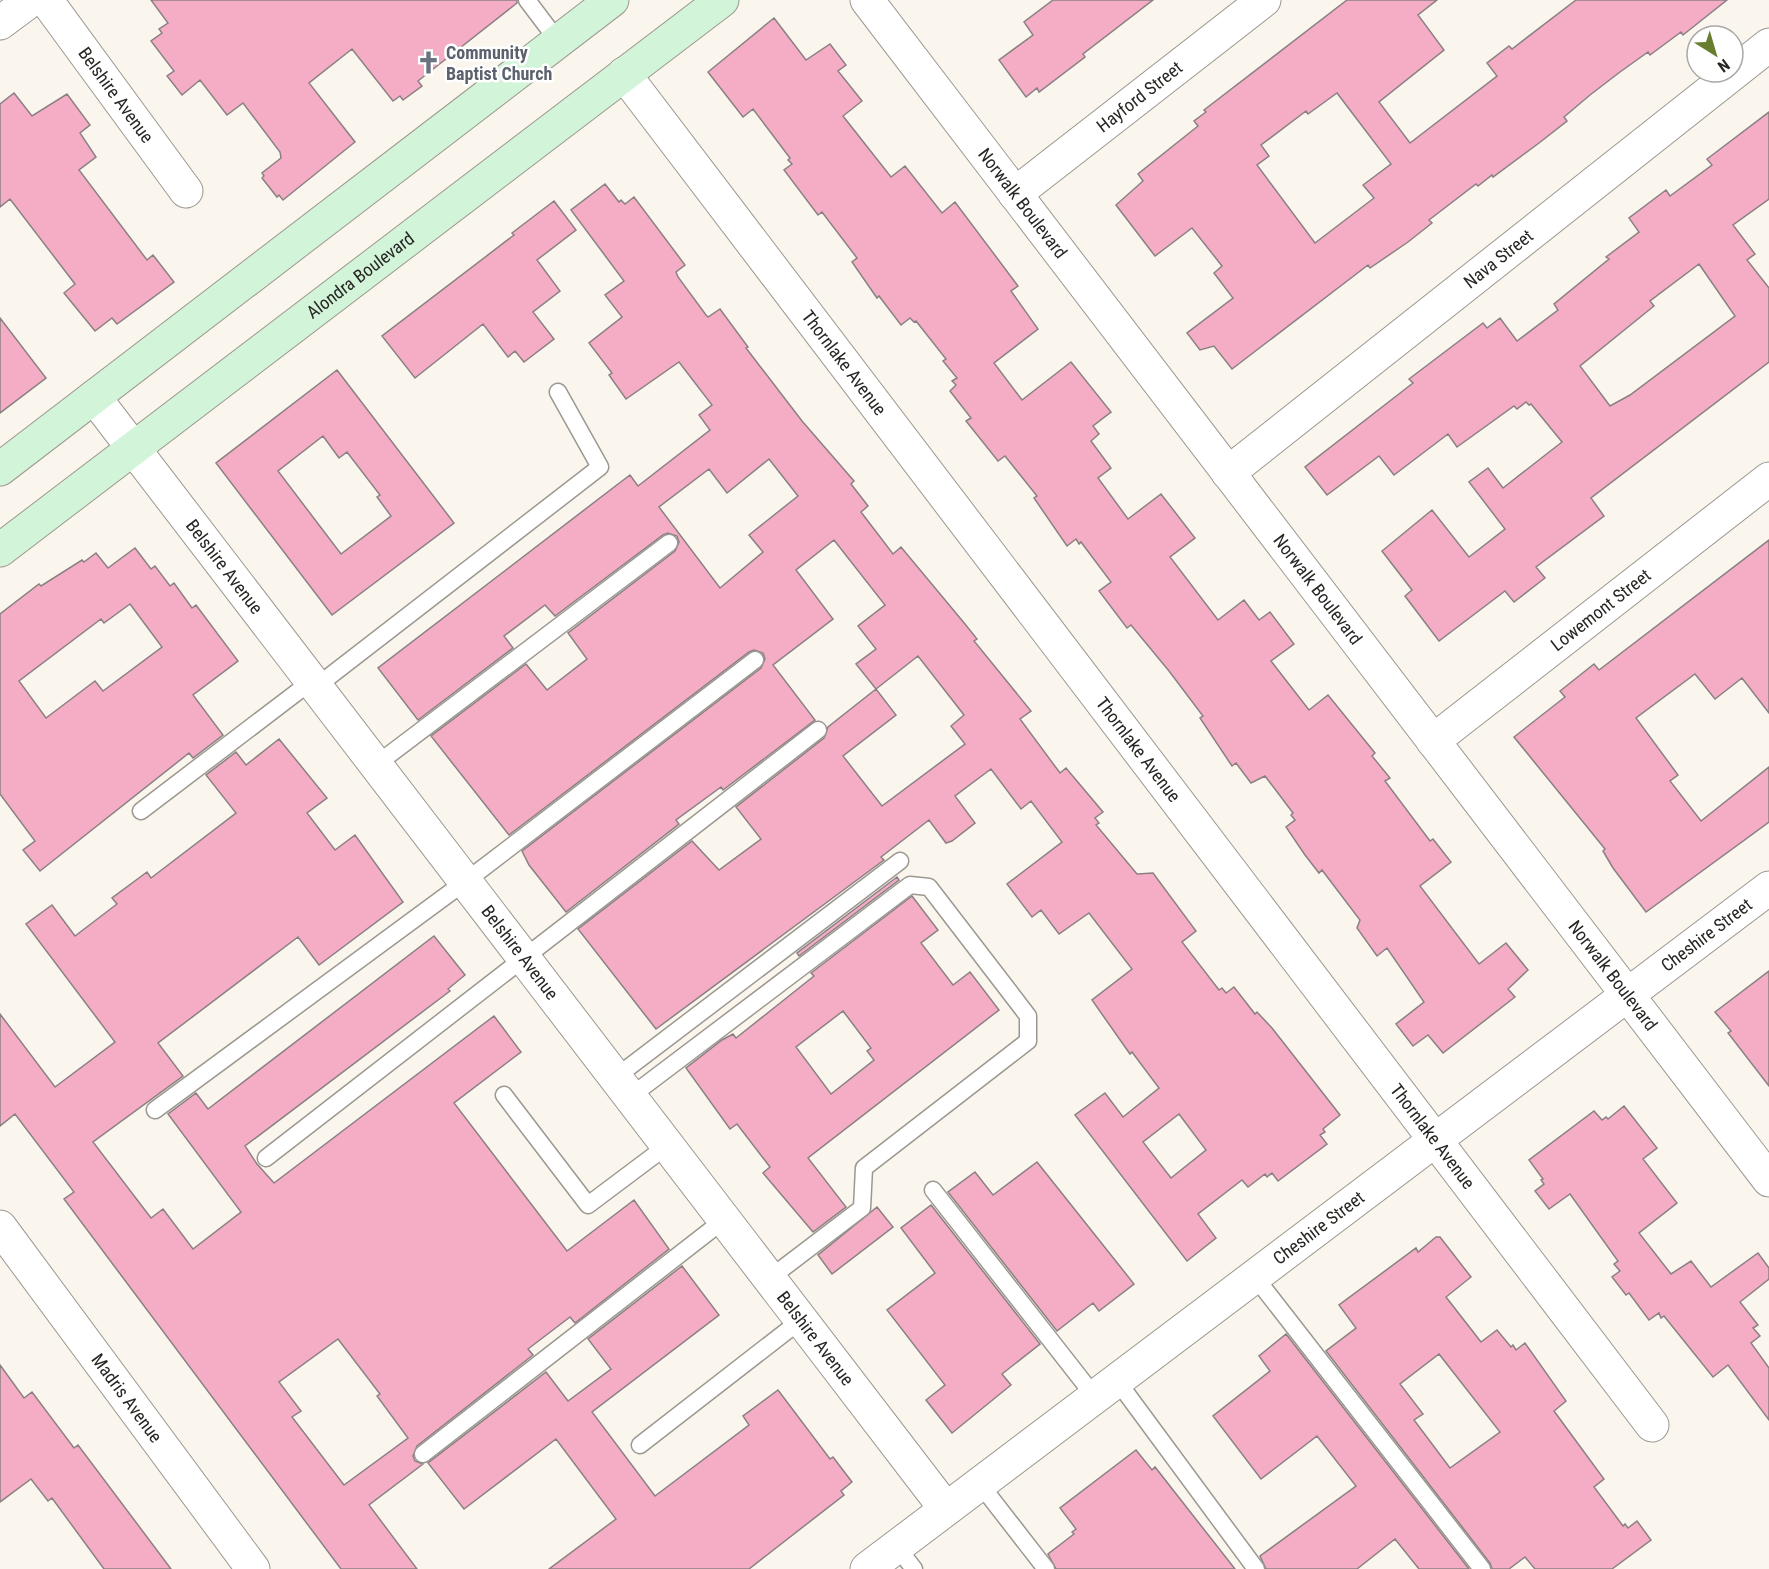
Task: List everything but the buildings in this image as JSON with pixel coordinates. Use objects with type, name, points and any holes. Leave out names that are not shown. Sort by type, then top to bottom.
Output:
[{"type":"main road","points":[[0,469],[612,0]]},
{"type":"main road","name":"Alondra Boulevard","points":[[0,550],[722,0]]},
{"type":"street","points":[[0,23],[31,0]]},
{"type":"street","name":"Belshire Avenue","points":[[46,0],[186,191]]},
{"type":"street","name":"Norwalk Boulevard","points":[[867,0],[1769,1180]]},
{"type":"street","name":"Hayford Street","points":[[1015,194],[1264,0]]},
{"type":"street","name":"Nava Street","points":[[1228,473],[1769,45]]},
{"type":"street","name":"Thornlake Avenue","points":[[624,74],[1652,1425]]},
{"type":"street","name":"Belshire Avenue","points":[[94,397],[946,1509]]},
{"type":"street","name":"Lowemont Street","points":[[1433,741],[1769,479]]},
{"type":"street","name":"Cheshire Street","points":[[867,1569],[905,1558],[946,1509],[1769,888]]},
{"type":"street","name":"Madris Avenue","points":[[0,1227],[254,1569]]},
{"type":"lane","points":[[527,0],[558,41]]},
{"type":"lane","points":[[141,811],[600,468],[558,392]]},
{"type":"lane","points":[[377,764],[669,543]]},
{"type":"lane","points":[[155,1110],[466,881],[755,660]]},
{"type":"lane","points":[[266,1158],[818,730]]},
{"type":"lane","points":[[623,1086],[900,861]]},
{"type":"lane","points":[[623,1086],[910,885],[929,887],[1028,1016],[1028,1041],[864,1168],[862,1208],[770,1278]]},
{"type":"lane","points":[[504,1095],[588,1205],[668,1145]]},
{"type":"lane","points":[[933,1190],[1106,1389],[1256,1569]]},
{"type":"lane","points":[[423,1454],[725,1219]]},
{"type":"lane","points":[[1255,1277],[1482,1569]]},
{"type":"lane","points":[[640,1445],[801,1320]]},
{"type":"lane","points":[[980,1484],[1046,1569]]},
{"type":"place","name":"Community Baptist Church","points":[[428,63]]}]
